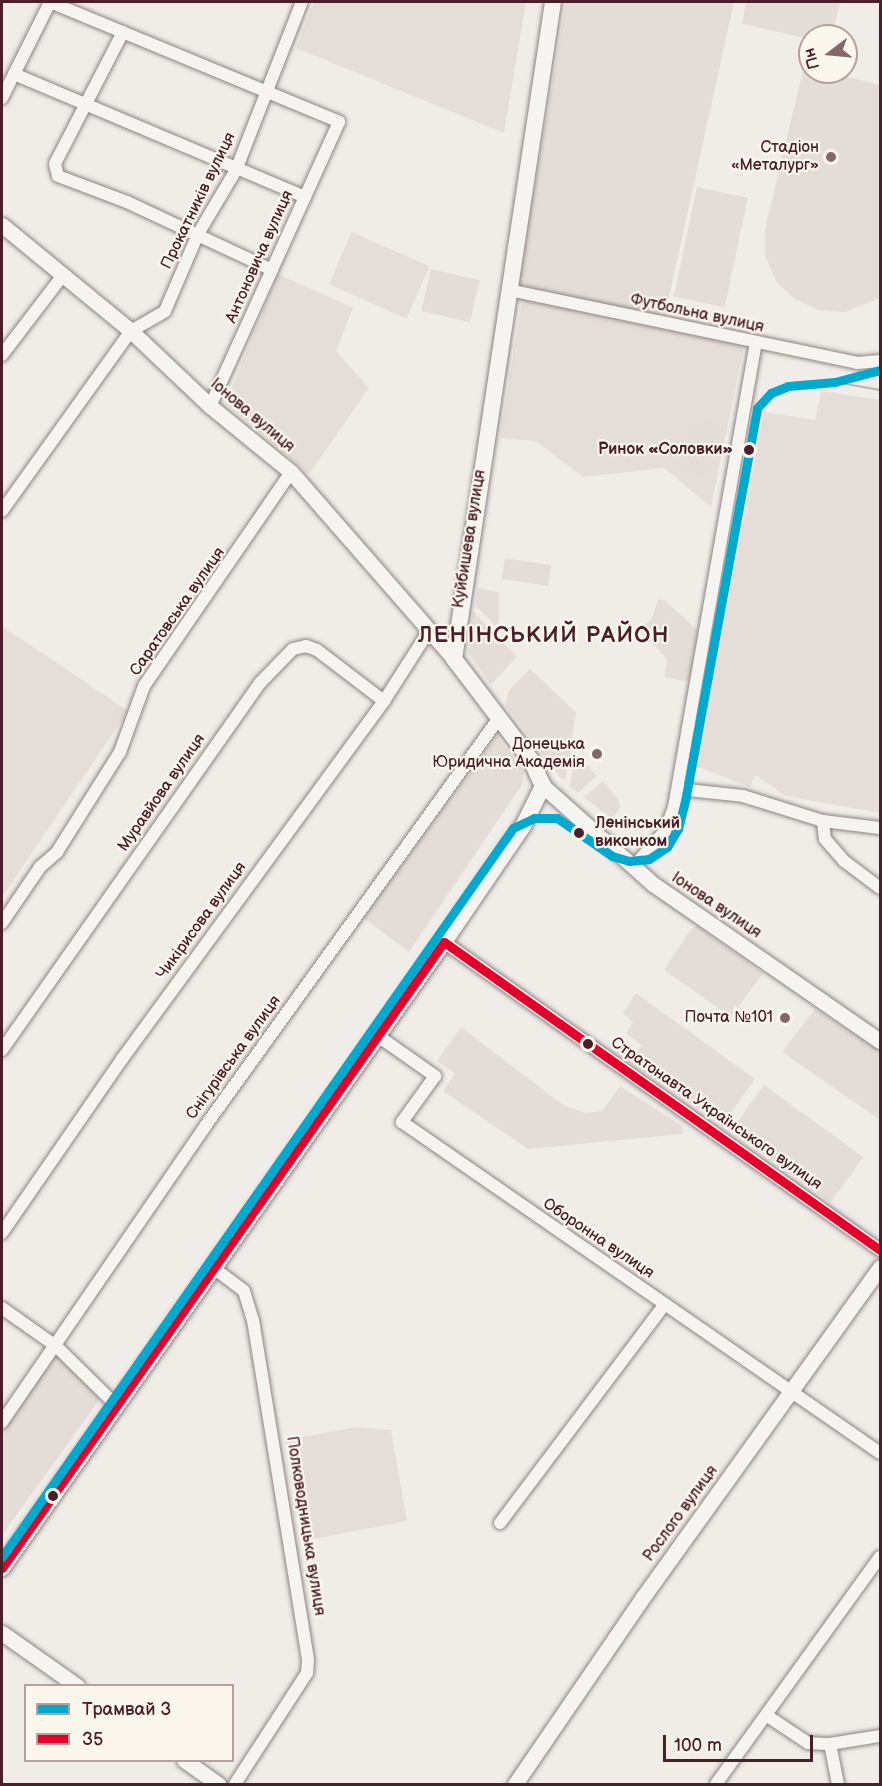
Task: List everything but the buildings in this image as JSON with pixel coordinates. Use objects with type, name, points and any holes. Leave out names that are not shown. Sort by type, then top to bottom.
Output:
[{"type":"main road","name":"Куйбишева вулиця","points":[[454,659],[553,2]]},
{"type":"main road","points":[[2,1568],[444,942],[523,826],[543,786],[531,760],[454,659]]},
{"type":"street","points":[[2,98],[50,2],[267,94]]},
{"type":"street","name":"Прокатників вулиця","points":[[131,331],[165,311],[198,234],[236,170],[302,2]]},
{"type":"street","points":[[123,32],[55,164],[58,176],[198,234],[272,270]]},
{"type":"street","points":[[14,74],[236,170],[305,197]]},
{"type":"street","name":"Антоновича вулиця","points":[[210,406],[339,122],[267,94]]},
{"type":"street","name":"Іонова вулиця","points":[[2,225],[131,331],[210,406],[291,472],[454,659]]},
{"type":"street","points":[[2,355],[64,274]]},
{"type":"street","name":"Футбольна вулиця","points":[[508,290],[857,363],[880,361]]},
{"type":"street","points":[[2,511],[131,331]]},
{"type":"street","points":[[635,865],[665,831],[678,789],[756,343]]},
{"type":"street","name":"Саратовська вулиця","points":[[2,923],[40,867],[57,852],[120,752],[144,686],[291,472]]},
{"type":"street","name":"Чикірисова вулиця","points":[[2,1233],[122,1059],[384,701],[430,629]]},
{"type":"street","name":"Муравйова вулиця","points":[[2,1050],[260,683],[293,649],[306,646],[317,650],[384,701]]},
{"type":"street","name":"Снігурівська вулиця","points":[[2,1422],[57,1347],[206,1125],[499,718]]},
{"type":"street","name":"Іонова вулиця","points":[[543,786],[635,865],[652,884],[880,1041]]},
{"type":"street","points":[[678,789],[744,796],[823,821],[880,828]]},
{"type":"street","points":[[823,821],[825,839],[844,861],[880,888]]},
{"type":"street","name":"Стратонавта Українського вулиця","points":[[444,942],[880,1250]]},
{"type":"street","name":"Оборонна вулиця","points":[[378,1035],[435,1076],[402,1122],[880,1453]]},
{"type":"street","name":"Рослого вулиця","points":[[515,1785],[790,1391],[880,1267]]},
{"type":"street","name":"Полководницька вулиця","points":[[214,1269],[244,1291],[253,1320],[308,1660],[303,1678],[235,1785]]},
{"type":"street","points":[[500,1523],[664,1305]]},
{"type":"street","points":[[2,1308],[57,1347],[116,1405]]},
{"type":"street","points":[[716,1785],[880,1557]]},
{"type":"street","points":[[2,1633],[74,1684]]},
{"type":"street","points":[[766,1715],[808,1743],[830,1744],[880,1736]]},
{"type":"street","points":[[830,1744],[838,1785]]},
{"type":"street","points":[[184,1762],[218,1785]]},
{"type":"shaded area","points":[[314,2],[526,2],[504,133],[296,48]]},
{"type":"shaded area","points":[[566,2],[734,2],[667,306],[657,317],[518,286]]},
{"type":"shaded area","points":[[746,2],[840,2],[835,24],[798,24],[798,36],[742,24]]},
{"type":"shaded area","name":"Стадіон «Металург»","points":[[858,80],[880,85],[880,298],[845,312],[818,310],[795,299],[777,283],[765,256],[765,229],[800,84],[858,84]]},
{"type":"shaded area","points":[[697,187],[748,198],[725,307],[674,297]]},
{"type":"shaded area","points":[[352,232],[430,267],[406,319],[329,284]]},
{"type":"shaded area","points":[[431,269],[480,280],[470,322],[421,311]]},
{"type":"shaded area","points":[[278,274],[353,308],[336,351],[369,388],[309,474],[226,403]]},
{"type":"shaded area","points":[[522,299],[744,346],[711,507],[664,468],[583,477],[536,441],[500,438]]},
{"type":"shaded area","points":[[821,391],[880,400],[880,813],[786,796],[755,775],[750,787],[696,766],[764,412],[815,420]]},
{"type":"shaded area","points":[[696,417],[718,422],[706,477],[683,472]]},
{"type":"shaded area","points":[[505,558],[551,565],[548,586],[502,579]]},
{"type":"shaded area","points":[[478,588],[499,592],[499,629],[475,605]]},
{"type":"shaded area","points":[[658,599],[665,601],[698,630],[689,682],[664,677],[667,659],[640,631],[653,616]]},
{"type":"shaded area","points":[[473,611],[517,657],[491,685],[468,653]]},
{"type":"shaded area","points":[[2,626],[128,711],[2,897]]},
{"type":"shaded area","points":[[530,669],[576,712],[566,778],[562,780],[506,706],[508,691]]},
{"type":"shaded area","points":[[497,736],[523,771],[523,783],[409,952],[364,918]]},
{"type":"shaded area","points":[[575,753],[597,776],[578,793],[570,787]]},
{"type":"shaded area","points":[[603,781],[619,800],[620,808],[612,819],[584,797]]},
{"type":"shaded area","points":[[697,926],[763,973],[731,1017],[664,970],[691,929]]},
{"type":"shaded area","points":[[636,993],[755,1079],[722,1125],[629,1061],[642,1046],[626,1033],[633,1022],[623,1013]]},
{"type":"shaded area","points":[[815,1009],[880,1051],[880,1120],[782,1052]]},
{"type":"shaded area","points":[[461,1027],[563,1105],[585,1113],[602,1111],[620,1086],[682,1126],[683,1134],[528,1149],[443,1091],[455,1074],[437,1061]]},
{"type":"shaded area","points":[[764,1085],[864,1157],[831,1203],[731,1130]]},
{"type":"shaded area","points":[[57,1354],[100,1399],[2,1535],[2,1431]]},
{"type":"shaded area","points":[[356,1427],[391,1430],[407,1521],[303,1541],[286,1440]]},
{"type":"tram line","name":"3","points":[[2,1557],[513,828],[534,818],[557,818],[612,856],[629,861],[649,859],[667,847],[678,829],[686,796],[757,408],[771,393],[788,386],[835,382],[880,370]]},
{"type":"tram line","points":[[835,382],[880,390]]},
{"type":"transit line","name":"35","points":[[444,942],[880,1250]]},
{"type":"transit line","name":"35","points":[[2,1568],[444,942]]},
{"type":"place","name":"Стадіон «Металург»","points":[[831,157]]},
{"type":"place","name":"Ринок «Соловки»","points":[[749,450]]},
{"type":"place","name":"Донецька Юридична Академія","points":[[597,754]]},
{"type":"place","name":"Ленінський виконком","points":[[579,833]]},
{"type":"place","name":"Почта №101","points":[[785,1018]]},
{"type":"district","name":"ЛЕНІНСЬКИЙ РАЙОН","points":[[544,636]]}]
